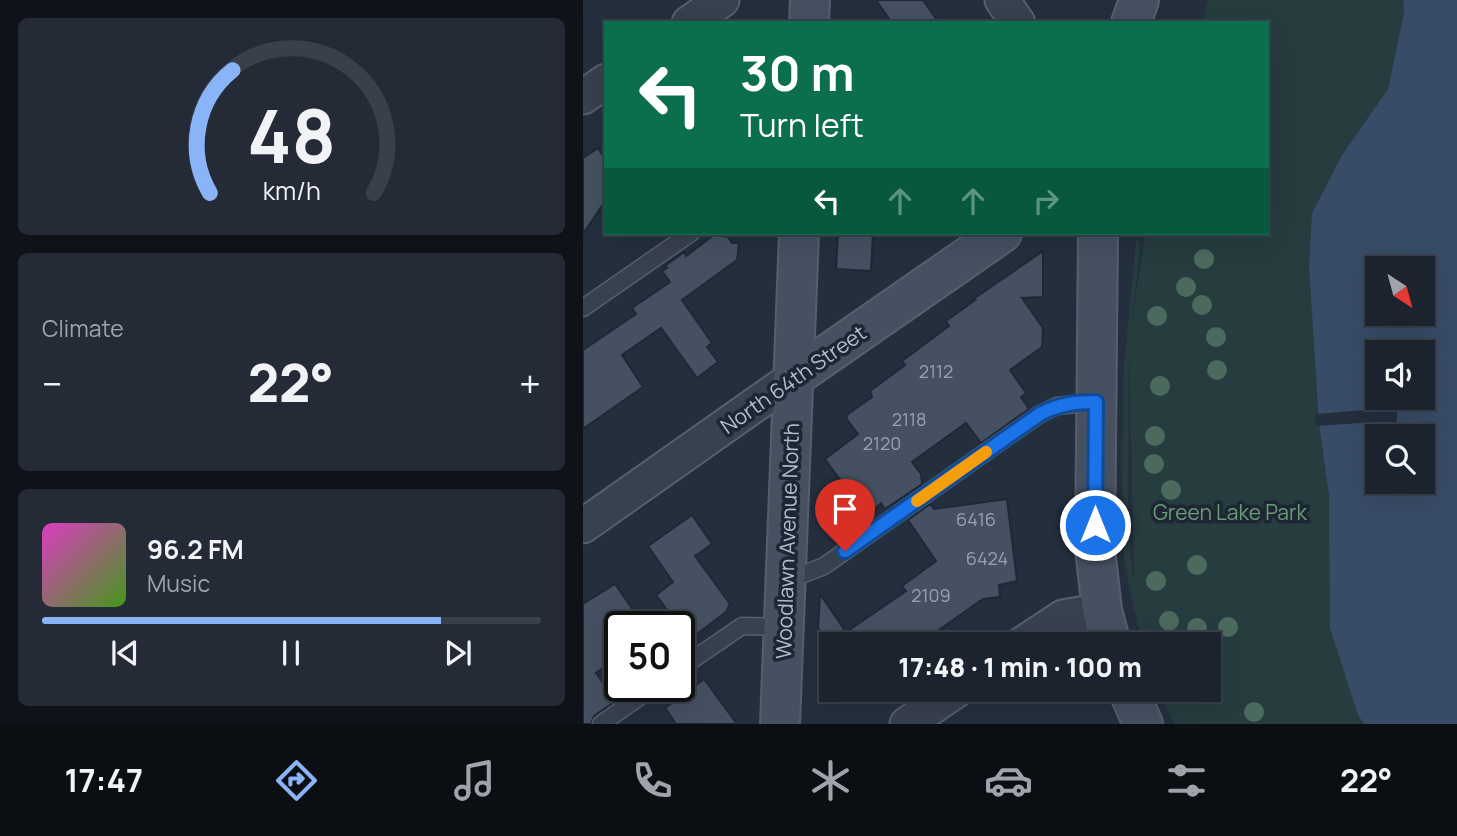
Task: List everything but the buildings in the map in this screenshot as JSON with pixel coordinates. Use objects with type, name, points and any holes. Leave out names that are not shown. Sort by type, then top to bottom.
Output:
[{"type":"main road","points":[[809,21],[810,0]]},
{"type":"main road","points":[[1132,21],[1139,0]]},
{"type":"main road","name":"Woodlawn Avenue North","points":[[780,724],[799,235]]},
{"type":"main road","name":"North 64th Street","points":[[793,379],[999,235]]},
{"type":"main road","points":[[1098,235],[1095,549],[1107,627]]},
{"type":"main road","points":[[1133,702],[1143,724]]},
{"type":"street","points":[[692,21],[722,0]]},
{"type":"street","points":[[1002,0],[1017,21]]},
{"type":"street","points":[[583,97],[604,82]]},
{"type":"street","name":"North 64th Street","points":[[583,526],[793,379]]},
{"type":"street","points":[[1040,632],[1063,617],[1107,627]]},
{"type":"street","points":[[907,724],[939,702]]},
{"type":"lane","points":[[583,308],[687,235]]},
{"type":"lane","points":[[785,573],[804,574],[824,566],[1040,414],[1057,406],[1096,402]]},
{"type":"lane","points":[[695,658],[742,626],[783,627]]},
{"type":"lane","points":[[601,724],[632,702]]},
{"type":"green space","name":"Green Lake Park","points":[[1208,0],[1403,0],[1404,13],[1388,89],[1342,155],[1312,213],[1309,267],[1319,424],[1358,715],[1364,724],[1174,724],[1164,702],[1221,702],[1221,632],[1139,632],[1124,562],[1123,378],[1136,240],[1140,249],[1132,317],[1146,235],[1269,235],[1269,21],[1203,21]],"holes":[[[1129,348],[1134,577],[1128,513]]]},
{"type":"water","points":[[1403,0],[1457,0],[1457,724],[1364,724],[1358,715],[1330,628],[1329,496],[1319,424],[1309,267],[1312,213],[1342,155],[1388,89],[1404,13]]},
{"type":"pier","points":[[1397,410],[1397,424],[1376,422],[1316,426],[1315,414]]},
{"type":"slow traffic","points":[[917,501],[986,452]]},
{"type":"route","points":[[845,551],[1040,414],[1071,402],[1096,402],[1095,525]]}]
